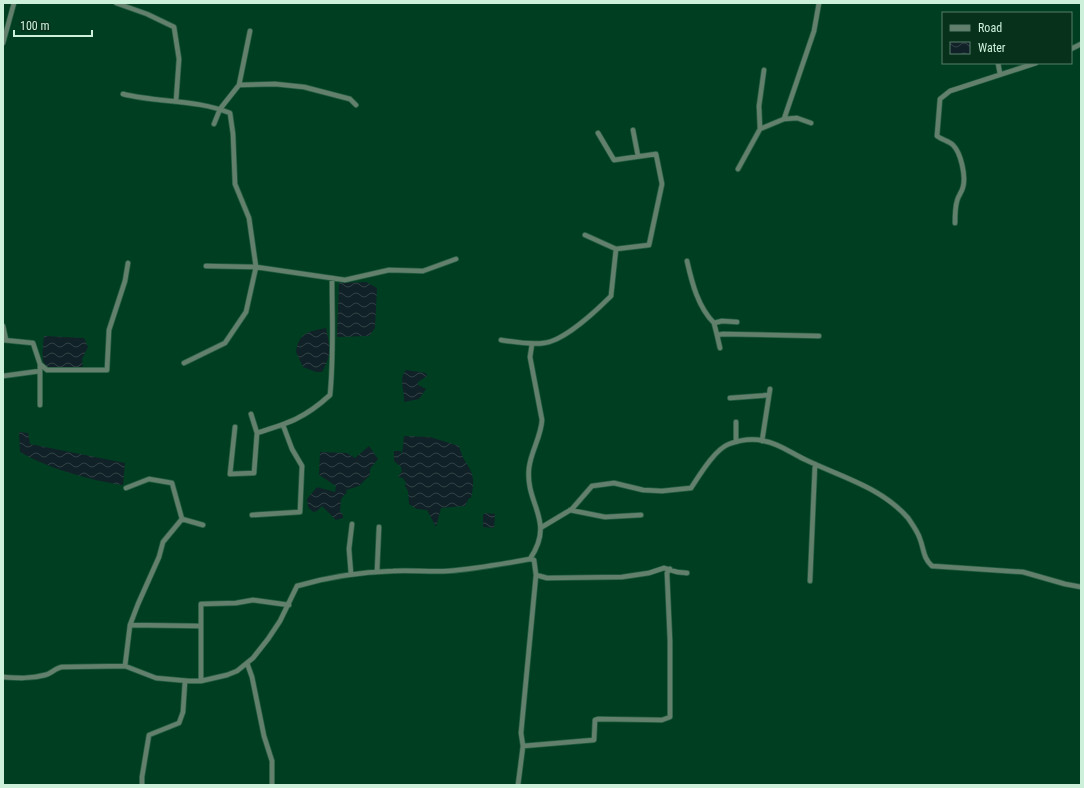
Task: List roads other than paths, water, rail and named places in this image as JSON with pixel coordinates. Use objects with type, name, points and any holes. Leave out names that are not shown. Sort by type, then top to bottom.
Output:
[{"type":"street","points":[[3,43],[14,3]]},
{"type":"street","points":[[116,3],[148,14],[174,27],[179,59],[176,101]]},
{"type":"street","points":[[784,119],[814,31],[819,3]]},
{"type":"street","points":[[214,124],[220,109],[239,85],[250,31]]},
{"type":"street","points":[[1072,48],[1081,44]]},
{"type":"street","points":[[998,64],[1000,74]]},
{"type":"street","points":[[955,223],[956,202],[963,187],[962,171],[960,156],[955,148],[952,144],[937,136],[940,100],[950,91],[1033,64]]},
{"type":"street","points":[[738,169],[760,129],[759,106],[764,70]]},
{"type":"street","points":[[239,85],[275,84],[304,87],[350,99],[356,105]]},
{"type":"street","points":[[123,94],[144,99],[176,101],[220,109],[230,113],[233,134],[235,184],[249,218],[256,267],[246,312],[225,343],[184,363]]},
{"type":"street","points":[[760,129],[784,119],[797,118],[811,123]]},
{"type":"street","points":[[633,130],[638,156]]},
{"type":"street","points":[[585,235],[616,249],[649,245],[662,184],[656,154],[614,160],[598,133]]},
{"type":"street","points":[[501,340],[532,344],[554,341],[594,312],[611,296],[616,249]]},
{"type":"street","points":[[206,266],[256,267],[345,280],[389,270],[423,271],[456,259]]},
{"type":"street","points":[[687,261],[692,281],[705,314],[714,323],[720,348]]},
{"type":"street","points":[[40,364],[47,370],[107,370],[109,330],[128,263]]},
{"type":"street","points":[[257,434],[283,425],[313,411],[330,395],[333,369],[331,327],[332,278]]},
{"type":"street","points":[[714,323],[722,321],[738,322]]},
{"type":"street","points":[[3,326],[5,340],[33,344],[40,364],[40,405]]},
{"type":"street","points":[[716,335],[819,336]]},
{"type":"street","points":[[530,559],[539,543],[542,527],[530,479],[529,467],[541,430],[542,420],[530,357],[532,344]]},
{"type":"street","points":[[3,376],[40,371]]},
{"type":"street","points":[[762,441],[770,389]]},
{"type":"street","points":[[730,398],[769,395]]},
{"type":"street","points":[[234,427],[230,474],[254,473],[257,434],[251,414]]},
{"type":"street","points":[[736,422],[736,442]]},
{"type":"street","points":[[252,514],[300,512],[302,466],[292,449],[283,425]]},
{"type":"street","points":[[542,527],[570,510],[592,486],[614,483],[643,490],[662,491],[691,488],[709,462],[727,445],[747,440],[762,441],[864,485],[897,508],[913,526],[920,538],[926,560],[932,566],[1023,572],[1081,587]]},
{"type":"street","points":[[810,581],[815,464]]},
{"type":"street","points":[[126,488],[149,479],[172,483],[182,519]]},
{"type":"street","points":[[570,510],[605,517],[640,515]]},
{"type":"street","points":[[182,519],[203,525]]},
{"type":"street","points":[[125,666],[130,625],[159,557],[163,542],[182,519]]},
{"type":"street","points":[[351,574],[349,549],[352,524]]},
{"type":"street","points":[[377,572],[379,527]]},
{"type":"street","points":[[3,677],[29,679],[47,675],[57,668],[62,667],[125,666],[156,678],[201,681],[227,675],[237,671],[247,663],[268,639],[289,604],[297,586],[351,574],[448,571],[504,565],[530,559],[534,560],[536,575],[521,733],[523,746],[518,785]]},
{"type":"street","points":[[536,575],[547,578],[622,577],[649,573],[664,568],[687,573]]},
{"type":"street","points":[[523,746],[594,740],[594,723],[595,720],[598,719],[662,720],[670,717],[670,641],[667,573],[670,569]]},
{"type":"street","points":[[201,681],[201,604],[236,603],[253,600],[289,604]]},
{"type":"street","points":[[130,625],[200,626]]},
{"type":"street","points":[[247,663],[254,684],[264,736],[272,761],[272,785]]},
{"type":"street","points":[[142,785],[149,735],[179,723],[182,712],[185,681]]},
{"type":"water","points":[[366,282],[377,288],[375,328],[369,336],[338,337],[339,283]]},
{"type":"water","points":[[326,328],[329,355],[322,372],[316,372],[303,367],[296,352],[299,340],[309,332]]},
{"type":"water","points":[[44,336],[84,338],[88,347],[82,359],[83,368],[54,369],[48,367],[43,358]]},
{"type":"water","points":[[406,370],[426,373],[427,376],[418,382],[418,385],[426,389],[419,399],[404,402],[402,377]]},
{"type":"water","points":[[19,432],[28,433],[30,444],[125,463],[123,485],[70,473],[31,458],[20,452]]},
{"type":"water","points":[[404,436],[430,437],[459,446],[472,474],[473,488],[471,498],[469,498],[465,506],[441,508],[436,527],[427,510],[417,509],[409,504],[408,491],[405,486],[406,483],[403,478],[398,477],[402,471],[401,467],[394,461],[394,451],[401,451],[402,454]]},
{"type":"water","points":[[369,446],[378,459],[370,469],[370,475],[359,486],[346,490],[347,492],[341,499],[340,512],[343,514],[343,518],[336,520],[322,506],[317,511],[313,512],[308,507],[307,499],[317,487],[335,492],[336,486],[319,475],[320,452],[347,453],[355,458]]},
{"type":"water","points":[[486,513],[495,514],[494,528],[483,527],[483,515]]}]
